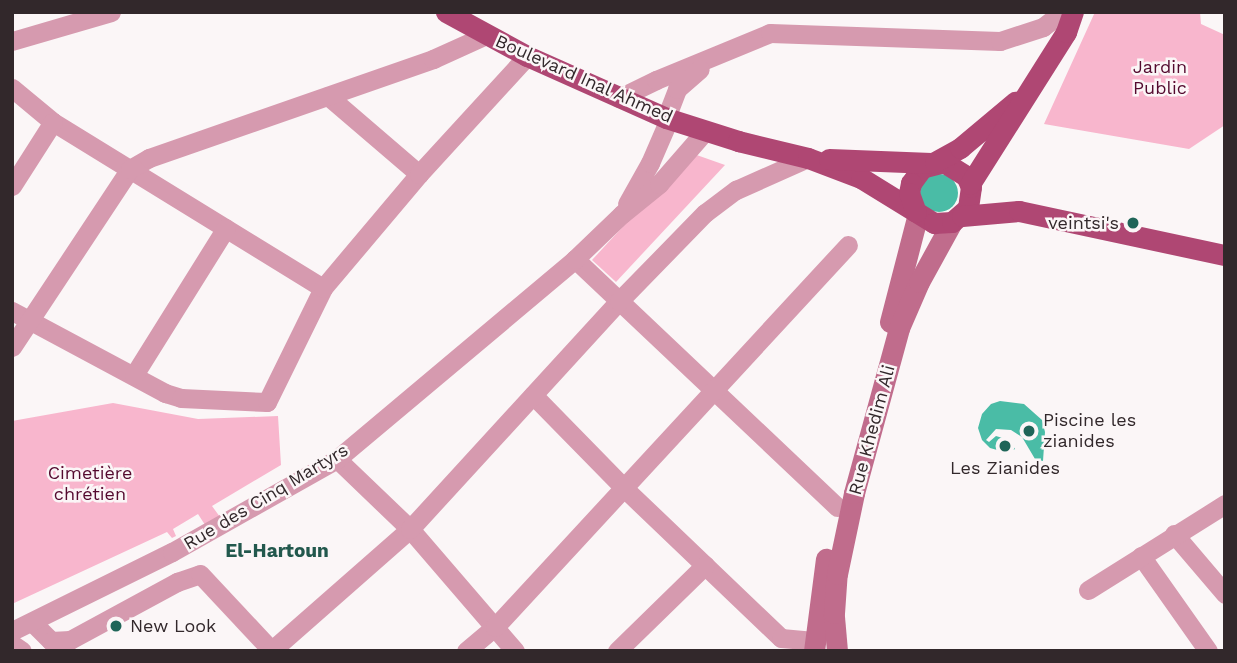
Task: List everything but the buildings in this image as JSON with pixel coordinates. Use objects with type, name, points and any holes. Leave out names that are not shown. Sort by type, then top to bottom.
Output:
[{"type":"main road","name":"Boulevard Inal Ahmed","points":[[446,12],[527,56],[667,118],[705,131],[808,158]]},
{"type":"main road","points":[[971,186],[1066,32],[1073,12]]},
{"type":"main road","points":[[917,213],[909,193],[911,183],[922,168],[960,148],[1033,87]]},
{"type":"main road","points":[[808,158],[953,164],[966,176],[971,186],[971,198],[957,219]]},
{"type":"main road","points":[[808,158],[873,184],[934,223],[1019,211]]},
{"type":"main road","points":[[971,186],[1019,211],[1225,255]]},
{"type":"main road","name":"Rue Khedim Ali","points":[[814,646],[818,606],[837,508],[917,213]]},
{"type":"main road","name":"Rue Khedim Ali","points":[[837,651],[837,574],[854,493],[900,328],[919,282],[957,219]]},
{"type":"main road","points":[[1161,243],[1225,264]]},
{"type":"street","points":[[12,41],[111,12]]},
{"type":"street","points":[[618,98],[770,33],[1000,41],[1044,27],[1062,12]]},
{"type":"street","points":[[12,347],[130,169],[149,158],[433,59],[486,35]]},
{"type":"street","points":[[12,311],[165,393],[181,398],[267,402],[323,288],[419,174],[527,56]]},
{"type":"street","points":[[622,214],[644,176],[682,83],[718,57]]},
{"type":"street","points":[[12,88],[53,122],[323,288]]},
{"type":"street","points":[[328,96],[419,174]]},
{"type":"street","points":[[12,186],[53,122]]},
{"type":"street","points":[[622,214],[659,184],[705,131]]},
{"type":"street","points":[[32,622],[51,641],[70,640],[177,582],[200,574],[271,651],[410,529],[618,301],[715,204],[736,190],[808,158]]},
{"type":"street","name":"Rue des Cinq Martyrs","points":[[12,631],[172,552],[337,459],[575,259],[622,214]]},
{"type":"street","points":[[134,375],[226,228]]},
{"type":"street","points":[[466,651],[495,627],[713,387],[848,245]]},
{"type":"street","points":[[575,259],[713,387],[837,508]]},
{"type":"street","points":[[533,395],[624,488],[705,565],[773,645],[814,646]]},
{"type":"street","points":[[337,459],[410,529],[515,651]]},
{"type":"street","points":[[1088,590],[1225,504]]},
{"type":"street","points":[[1174,534],[1225,594]]},
{"type":"street","points":[[1141,556],[1208,651]]},
{"type":"street","points":[[617,651],[705,565]]},
{"type":"street","points":[[12,643],[22,651]]},
{"type":"green space","name":"Jardin Public","points":[[1095,12],[1200,12],[1201,24],[1225,35],[1225,125],[1189,149],[1044,124]]},
{"type":"green space","points":[[691,153],[725,165],[616,282],[592,260]]},
{"type":"green space","name":"Cimetière chrétien","points":[[113,403],[198,419],[278,416],[281,465],[212,506],[220,517],[207,528],[198,514],[173,529],[176,536],[172,538],[167,532],[12,604],[12,421]]},
{"type":"shaded area","points":[[939,174],[952,180],[958,193],[952,206],[939,212],[926,206],[920,193],[926,180]]},
{"type":"shaded area","name":"Piscine les zianides","points":[[1000,401],[1024,404],[1042,420],[1045,432],[1043,461],[1035,459],[1022,437],[1011,430],[996,429],[986,440],[989,442],[996,436],[1009,440],[1015,449],[1008,453],[990,448],[982,440],[978,428],[982,414],[991,404]]},
{"type":"place","name":"veintsi's","points":[[1133,223]]},
{"type":"place","name":"Piscine les zianides","points":[[1029,431]]},
{"type":"place","name":"Les Zianides","points":[[1005,446]]},
{"type":"place","name":"New Look","points":[[116,626]]},
{"type":"district","name":"El-Hartoun","points":[[277,551]]}]
